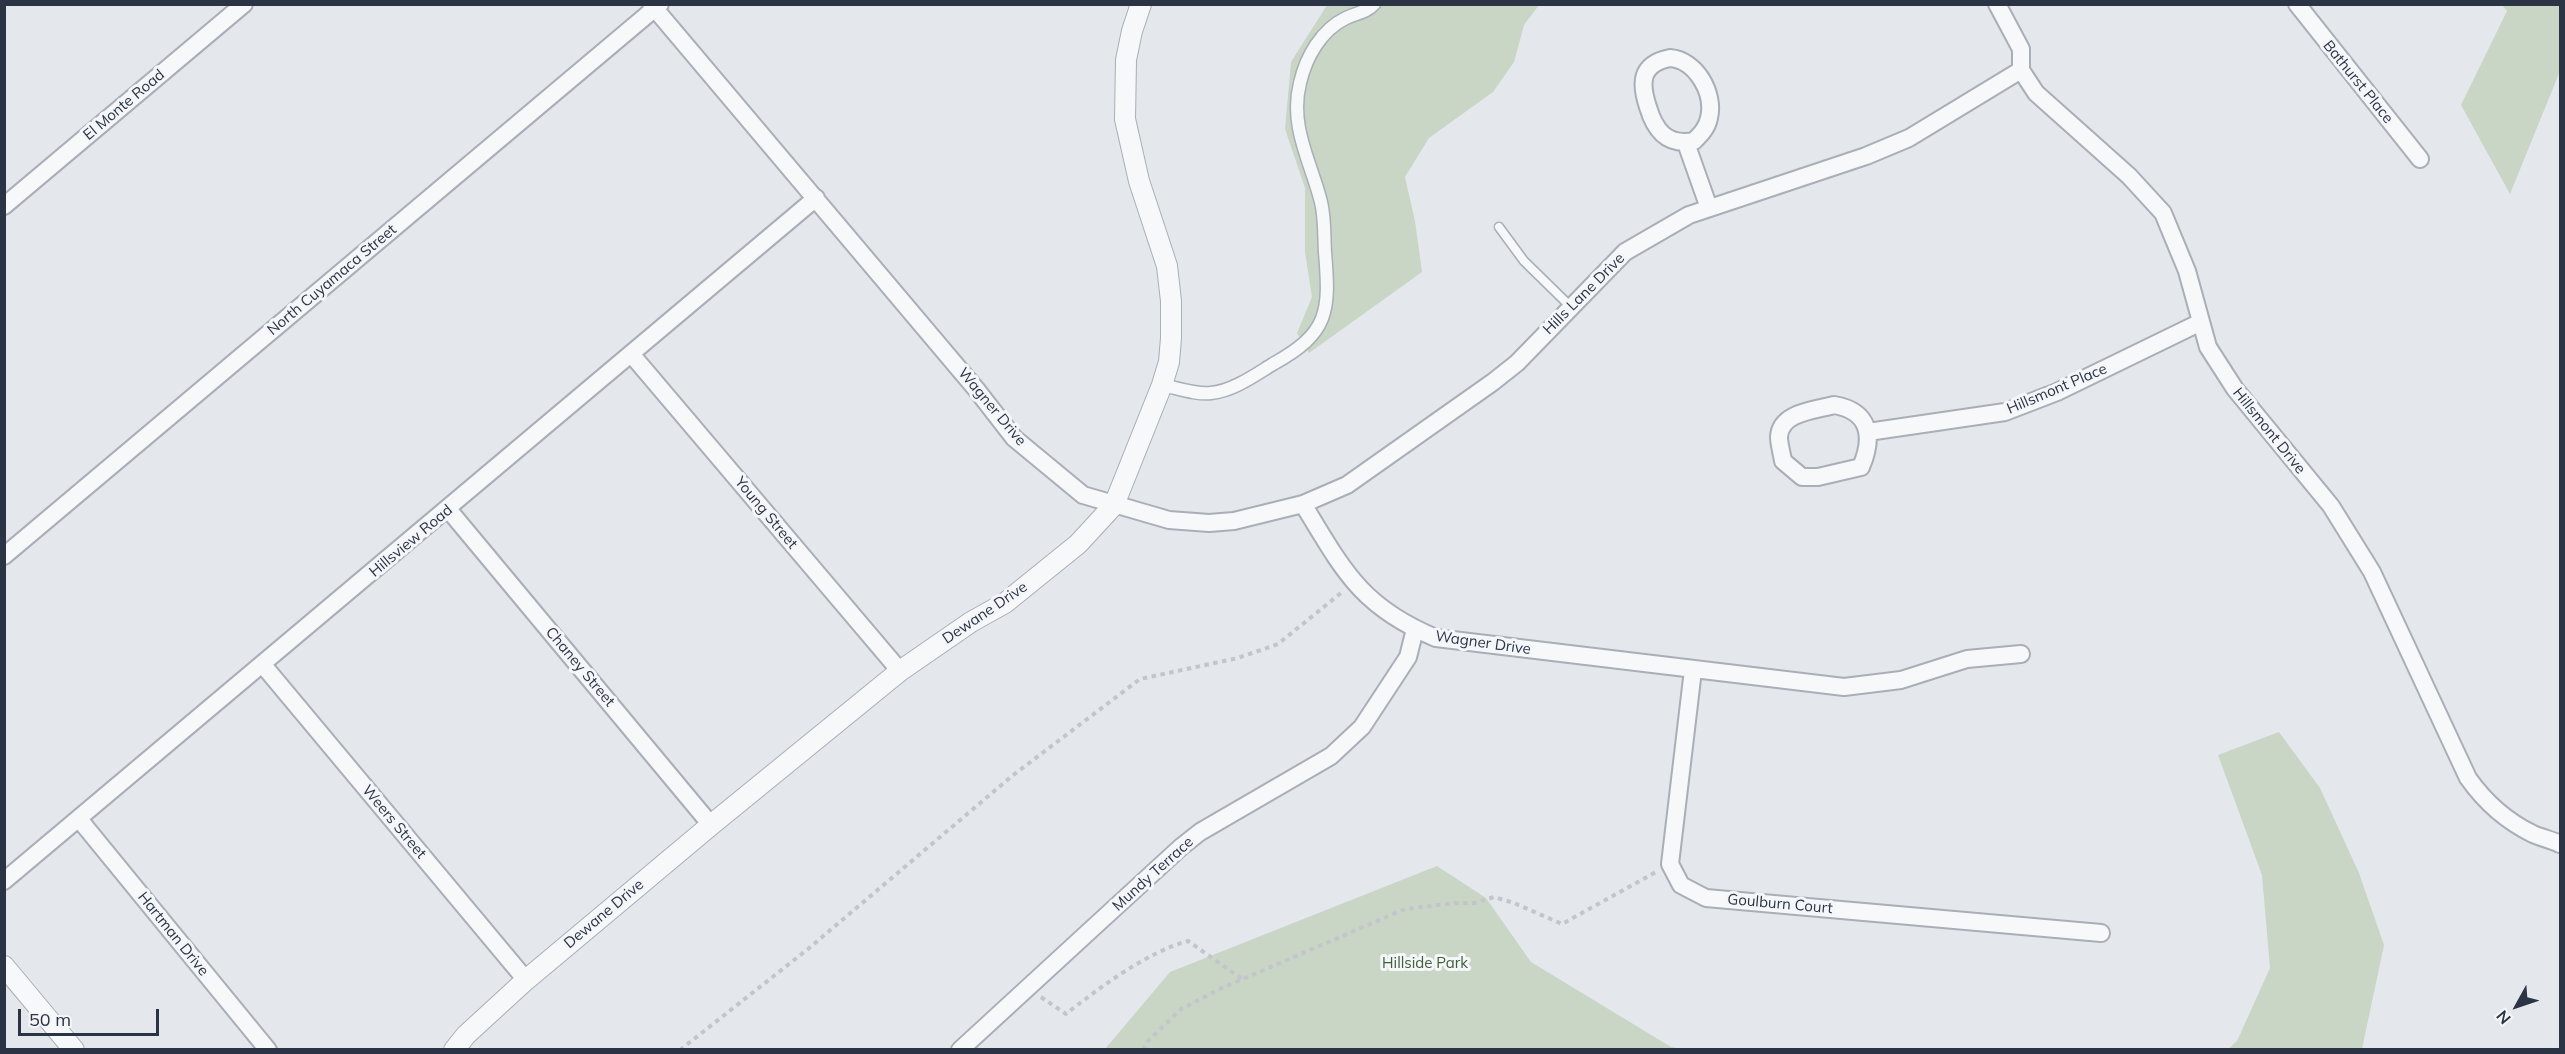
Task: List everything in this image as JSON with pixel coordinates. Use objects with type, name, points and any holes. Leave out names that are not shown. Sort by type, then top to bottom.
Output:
[{"type":"street","name":"El Monte Road","points":[[4,206],[244,4]]},
{"type":"street","name":"Dewane Drive","points":[[454,1050],[466,1035],[526,980],[711,825],[900,671],[970,622],[1005,603],[1078,544],[1114,505],[1162,385],[1169,362],[1171,338],[1169,278],[1163,249],[1133,160],[1124,109],[1126,60],[1141,4]]},
{"type":"street","points":[[1162,385],[1211,393],[1229,388],[1278,362],[1316,333],[1326,314],[1328,273],[1322,204],[1300,139],[1298,93],[1311,52],[1320,40],[1344,19],[1368,10],[1374,4]]},
{"type":"street","name":"Hillsmont Drive","points":[[1997,4],[2021,49],[2021,70],[2036,93],[2129,176],[2163,213],[2187,271],[2208,347],[2235,389],[2331,506],[2372,572],[2468,777],[2477,791],[2501,815],[2535,835],[2560,844]]},
{"type":"street","name":"Bathurst Place","points":[[2297,4],[2420,159]]},
{"type":"street","name":"Wagner Drive","points":[[655,6],[976,389],[1014,438],[1083,495],[1169,520],[1209,523],[1234,521],[1303,504],[1354,583],[1381,608],[1415,629],[1436,638],[1844,687],[1901,680],[1967,659],[2021,654]]},
{"type":"street","name":"North Cuyamaca Street","points":[[4,556],[655,6]]},
{"type":"street","points":[[1678,58],[1693,66],[1708,99],[1709,117],[1706,126],[1694,141],[1686,143],[1670,140],[1656,129],[1642,89],[1642,81],[1649,68],[1662,59],[1678,58]]},
{"type":"street","name":"Hills Lane Drive","points":[[1303,504],[1347,485],[1459,407],[1517,363],[1625,252],[1689,215],[1866,156],[1909,138],[2021,70]]},
{"type":"street","points":[[1686,143],[1709,208]]},
{"type":"street","name":"Hillsview Road","points":[[4,882],[633,355],[816,198]]},
{"type":"street","name":"Hillsmont Place","points":[[1868,432],[2005,412],[2057,392],[2200,322]]},
{"type":"street","name":"Young Street","points":[[633,355],[900,671]]},
{"type":"street","points":[[1834,405],[1847,407],[1861,417],[1868,432],[1869,450],[1861,467],[1818,477],[1802,477],[1783,461],[1779,436],[1784,423],[1793,416],[1834,405]]},
{"type":"street","name":"Chaney Street","points":[[448,509],[711,825]]},
{"type":"street","name":"Mundy Terrace","points":[[960,1050],[1200,832],[1331,756],[1362,727],[1408,657],[1415,629]]},
{"type":"street","name":"Weers Street","points":[[263,665],[526,980]]},
{"type":"street","points":[[1670,864],[1693,670]]},
{"type":"street","name":"Hartman Drive","points":[[79,819],[268,1050]]},
{"type":"street","name":"Goulburn Court","points":[[1670,864],[1681,885],[1706,898],[2102,933]]},
{"type":"street","points":[[4,966],[74,1050]]},
{"type":"lane","points":[[1499,227],[1524,261],[1571,307]]},
{"type":"path","points":[[680,1050],[808,949],[1012,776],[1140,679],[1238,658],[1278,644],[1354,583]]},
{"type":"path","points":[[1143,1050],[1148,1041],[1181,1009],[1242,979],[1405,909],[1475,903],[1494,897],[1514,903],[1562,924],[1670,864]]},
{"type":"path","points":[[1028,988],[1066,1014],[1093,993],[1144,961],[1170,946],[1188,941],[1242,979]]},
{"type":"green space","points":[[1327,5],[1539,5],[1524,25],[1514,62],[1493,92],[1429,138],[1405,177],[1415,221],[1422,272],[1309,353],[1297,333],[1312,297],[1305,252],[1305,188],[1285,129],[1291,62]]},
{"type":"green space","points":[[2502,5],[2560,5],[2560,71],[2510,194],[2461,105],[2507,11]]},
{"type":"green space","points":[[2279,732],[2320,788],[2359,873],[2384,945],[2362,1049],[2228,1049],[2237,1041],[2270,968],[2262,875],[2218,755]]},
{"type":"green space","name":"Hillside Park","points":[[1437,866],[1486,898],[1531,962],[1671,1047],[1681,1049],[1105,1049],[1170,972]]}]
